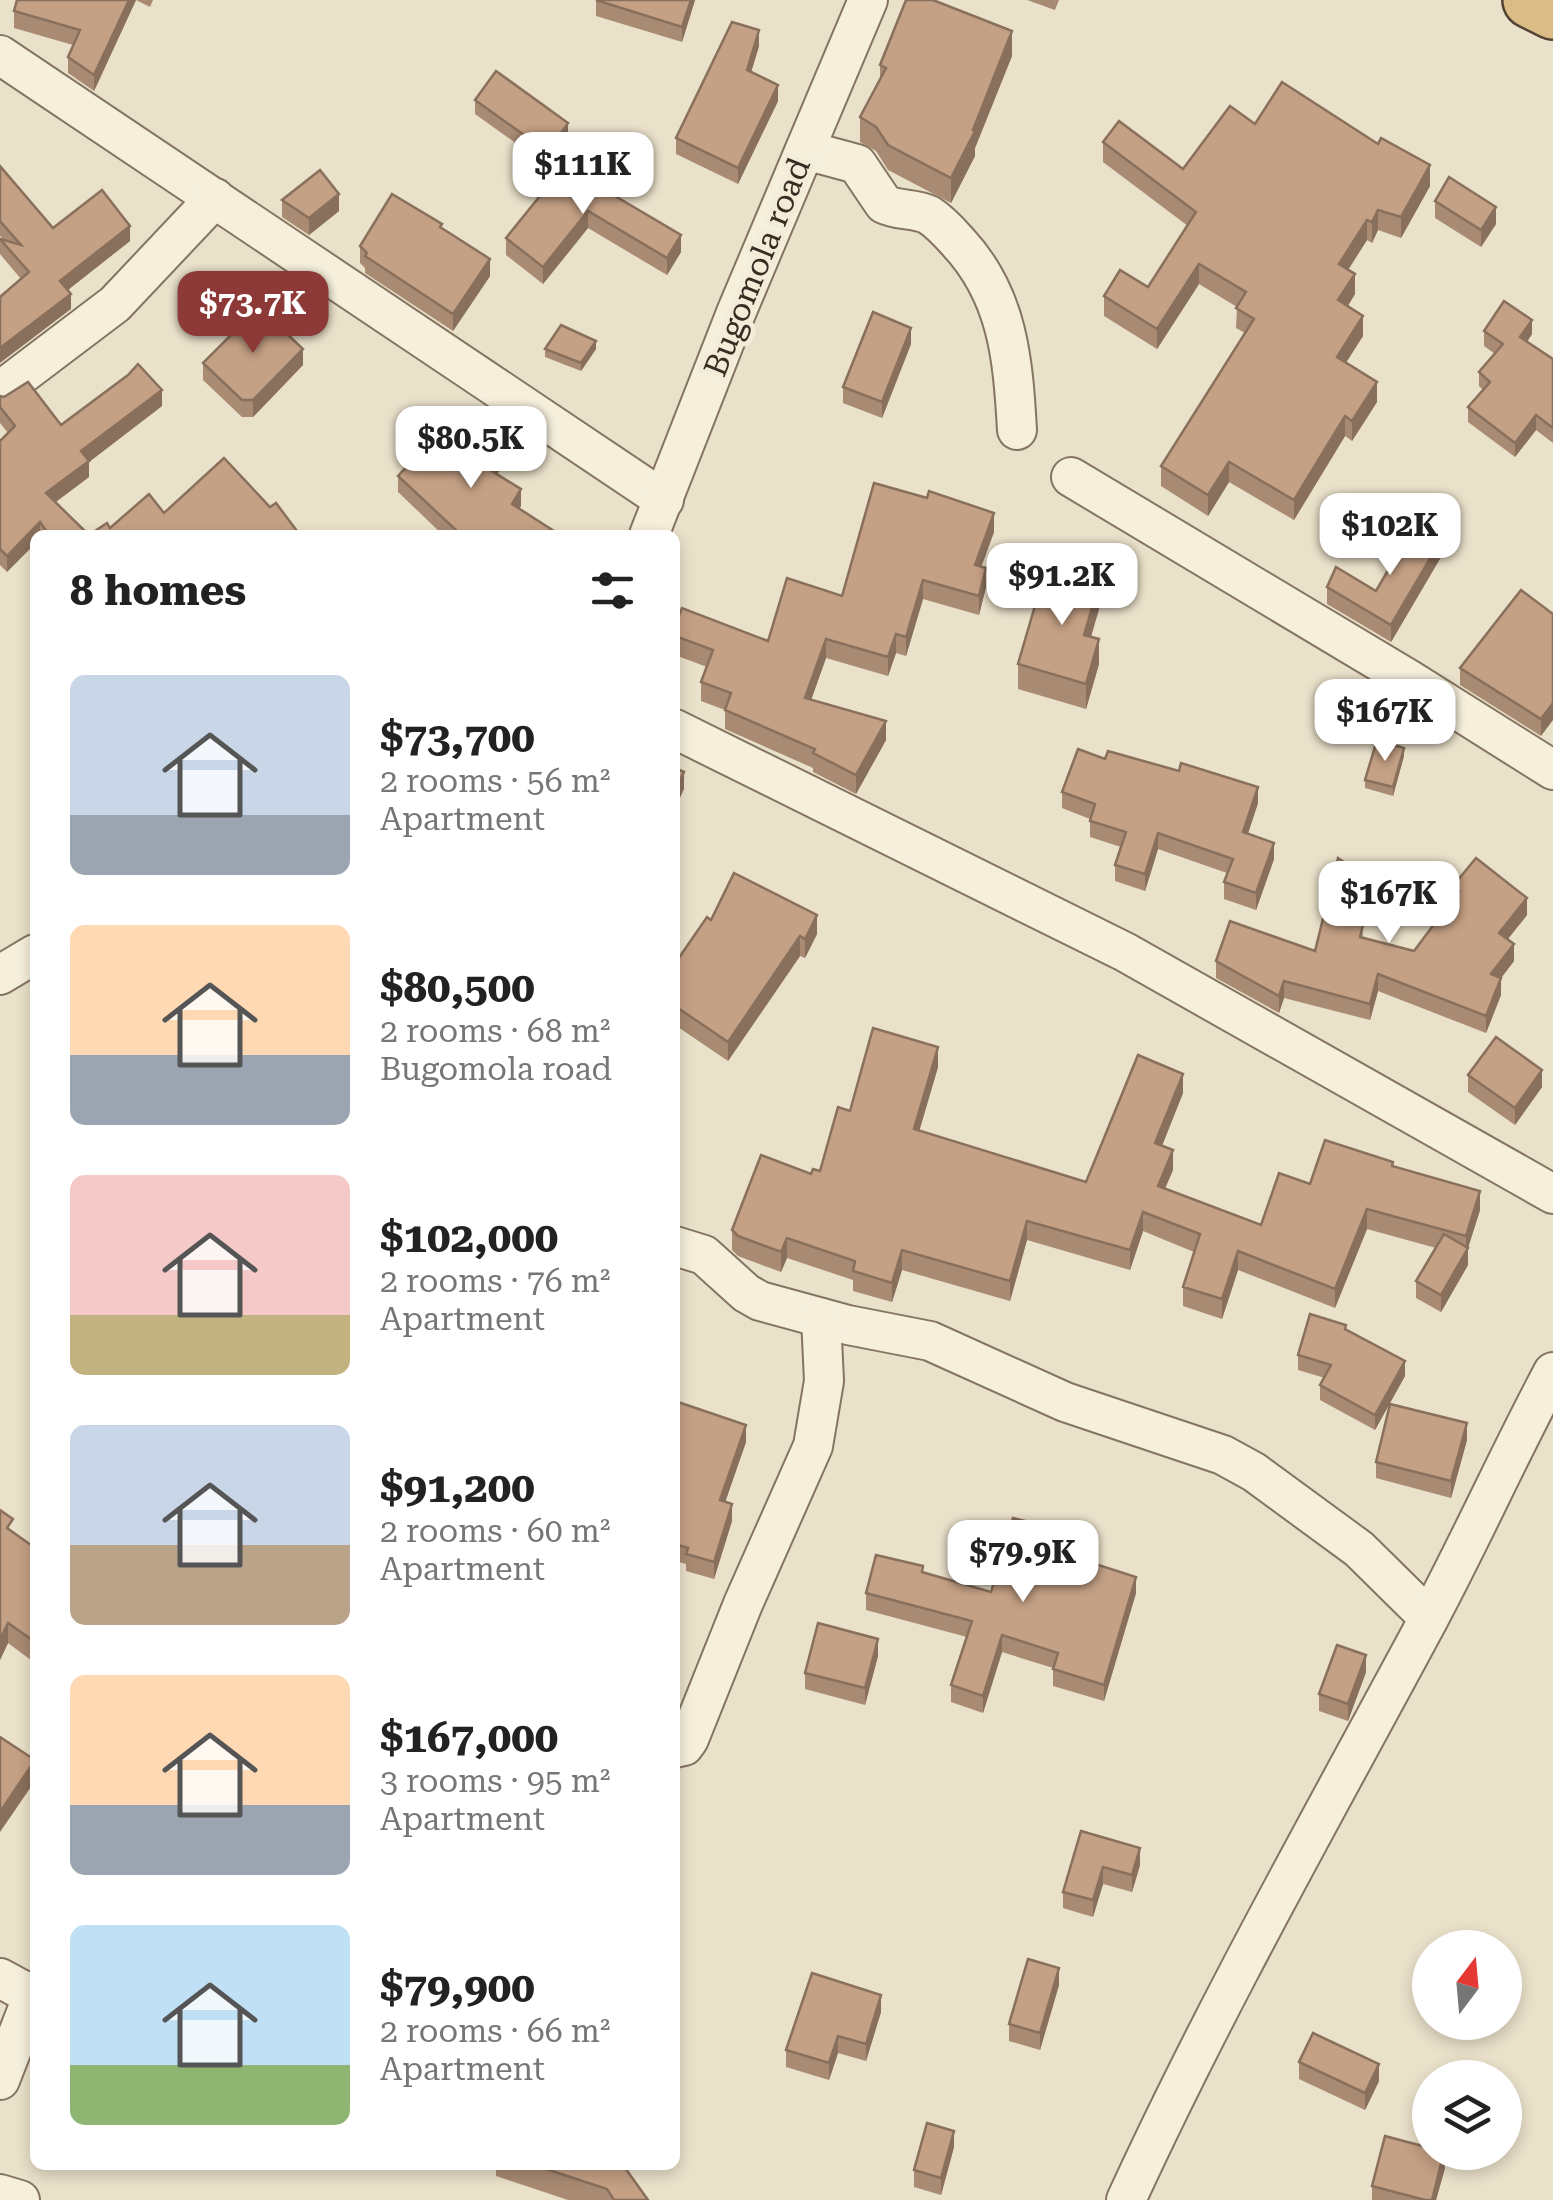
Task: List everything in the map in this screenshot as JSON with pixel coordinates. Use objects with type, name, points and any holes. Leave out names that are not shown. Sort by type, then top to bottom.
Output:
[{"type":"highway","points":[[1531,0],[1553,11]]},
{"type":"street","name":"Bugomola road","points":[[652,530],[736,313],[868,0]]},
{"type":"street","points":[[0,55],[664,500]]},
{"type":"street","points":[[806,150],[857,164],[884,204],[927,214],[966,250],[996,295],[1006,324],[1017,430]]},
{"type":"street","points":[[0,391],[114,304],[215,198]]},
{"type":"street","points":[[1070,477],[1553,770]]},
{"type":"street","points":[[680,730],[1125,952],[1553,1194]]},
{"type":"street","points":[[0,975],[30,957]]},
{"type":"street","points":[[680,1248],[704,1255],[746,1294],[821,1318],[930,1341],[1065,1402],[1223,1456],[1254,1472],[1359,1549],[1429,1618]]},
{"type":"street","points":[[680,1747],[690,1739],[743,1604],[813,1446],[824,1380],[821,1318]]},
{"type":"street","points":[[1126,2200],[1183,2076],[1429,1618],[1553,1372]]},
{"type":"street","points":[[0,2080],[23,1988]]},
{"type":"street","points":[[0,2194],[20,2200]]},
{"type":"building","points":[[17,0],[129,0],[94,75],[68,57],[80,30],[14,11]]},
{"type":"building","points":[[596,0],[691,0],[682,27]]},
{"type":"building","points":[[906,0],[933,0],[1012,31],[975,131],[951,178],[888,145],[876,127],[860,117],[886,68],[880,65]]},
{"type":"building","points":[[732,22],[759,30],[747,70],[778,85],[738,168],[676,138]]},
{"type":"building","points":[[496,71],[568,123],[548,152],[475,100]]},
{"type":"building","points":[[1282,82],[1378,144],[1381,138],[1430,165],[1401,217],[1378,210],[1372,222],[1367,220],[1339,264],[1355,274],[1338,300],[1363,316],[1337,357],[1377,382],[1352,421],[1345,416],[1294,500],[1229,462],[1208,495],[1161,466],[1254,319],[1236,308],[1246,292],[1199,264],[1157,329],[1104,296],[1120,270],[1148,287],[1196,212],[1103,142],[1119,121],[1183,169],[1230,106],[1255,124]]},
{"type":"building","points":[[569,160],[610,193],[681,235],[667,258],[588,211],[543,267],[506,238]]},
{"type":"building","points":[[0,166],[53,228],[102,190],[130,226],[60,281],[71,294],[0,348],[0,297],[29,272],[0,239],[21,245],[0,221]]},
{"type":"building","points":[[320,170],[339,194],[309,218],[282,200]]},
{"type":"building","points":[[1449,177],[1496,207],[1481,230],[1435,201]]},
{"type":"building","points":[[392,194],[490,259],[453,314],[365,256],[367,253],[360,246]]},
{"type":"building","points":[[1504,301],[1532,320],[1520,337],[1553,359],[1553,428],[1536,415],[1515,443],[1468,407],[1490,382],[1479,372],[1503,344],[1484,331]]},
{"type":"building","points":[[259,307],[303,349],[253,400],[242,400],[203,363]]},
{"type":"building","points":[[873,312],[911,328],[882,402],[843,387]]},
{"type":"building","points":[[561,325],[596,341],[581,363],[545,349]]},
{"type":"building","points":[[138,364],[162,390],[81,451],[89,461],[46,493],[84,530],[46,530],[40,522],[7,556],[0,549],[0,441],[15,426],[0,407],[0,396],[28,382],[61,425]]},
{"type":"building","points":[[484,431],[504,450],[487,468],[521,489],[512,504],[552,530],[456,530],[398,476],[432,440],[455,462]]},
{"type":"building","points":[[224,458],[270,507],[276,503],[296,530],[96,530],[107,523],[110,528],[149,494],[164,513]]},
{"type":"building","points":[[874,483],[927,498],[929,491],[994,513],[975,565],[986,568],[979,596],[923,580],[906,637],[896,634],[888,657],[826,639],[805,698],[886,721],[856,775],[813,753],[815,749],[725,710],[731,693],[701,682],[713,650],[680,638],[682,608],[768,641],[787,578],[842,596]]},
{"type":"building","points":[[1415,524],[1441,540],[1391,625],[1327,587],[1336,567],[1376,591]]},
{"type":"building","points":[[1046,568],[1099,584],[1084,635],[1099,639],[1086,684],[1018,664]]},
{"type":"building","points":[[1521,590],[1553,614],[1553,703],[1541,719],[1460,668]]},
{"type":"building","points":[[1377,740],[1404,748],[1393,787],[1365,780]]},
{"type":"building","points":[[1078,749],[1105,759],[1108,751],[1179,771],[1181,763],[1258,787],[1243,832],[1274,843],[1256,893],[1224,882],[1233,859],[1158,833],[1145,874],[1115,865],[1126,832],[1090,821],[1095,804],[1062,792]]},
{"type":"building","points":[[1338,858],[1378,885],[1353,922],[1363,925],[1360,937],[1414,951],[1459,891],[1453,886],[1476,858],[1527,898],[1499,933],[1514,944],[1491,974],[1501,978],[1486,1016],[1378,974],[1370,1004],[1284,981],[1279,996],[1216,961],[1230,921],[1315,951]]},
{"type":"building","points":[[734,873],[817,915],[805,939],[800,936],[728,1042],[680,1009],[680,956],[707,917],[711,920]]},
{"type":"building","points":[[873,1028],[938,1047],[914,1129],[1086,1182],[1138,1055],[1183,1074],[1155,1143],[1173,1150],[1158,1186],[1261,1225],[1279,1173],[1310,1184],[1325,1140],[1393,1162],[1392,1166],[1480,1191],[1466,1236],[1367,1209],[1335,1289],[1238,1251],[1222,1299],[1183,1287],[1200,1234],[1143,1212],[1130,1250],[1027,1221],[1010,1281],[902,1250],[892,1283],[853,1271],[855,1261],[787,1238],[781,1252],[738,1236],[732,1230],[761,1155],[811,1174],[813,1169],[820,1171],[838,1107],[850,1111]]},
{"type":"building","points":[[1496,1037],[1542,1070],[1515,1108],[1468,1075]]},
{"type":"building","points":[[1444,1234],[1468,1248],[1441,1295],[1416,1281]]},
{"type":"building","points":[[1310,1314],[1346,1325],[1345,1329],[1405,1361],[1375,1415],[1320,1385],[1331,1365],[1298,1355]]},
{"type":"building","points":[[680,1403],[746,1425],[720,1500],[732,1504],[714,1562],[686,1554],[688,1548],[680,1546]]},
{"type":"building","points":[[1390,1404],[1467,1423],[1451,1481],[1376,1462]]},
{"type":"building","points":[[0,1510],[13,1519],[7,1528],[30,1544],[30,1638],[8,1623],[0,1640]]},
{"type":"building","points":[[1013,1518],[1069,1532],[1064,1554],[1136,1577],[1104,1685],[1053,1669],[1058,1653],[1002,1635],[983,1696],[951,1685],[972,1621],[866,1593],[876,1555],[923,1566],[922,1572],[991,1592]]},
{"type":"building","points":[[818,1623],[878,1639],[865,1688],[805,1673]]},
{"type":"building","points":[[1337,1645],[1366,1655],[1348,1704],[1319,1694]]},
{"type":"building","points":[[0,1737],[30,1757],[30,1767],[0,1812]]},
{"type":"building","points":[[1081,1831],[1140,1848],[1132,1875],[1103,1867],[1093,1900],[1063,1892]]},
{"type":"building","points":[[1028,1959],[1059,1968],[1040,2033],[1009,2024]]},
{"type":"building","points":[[812,1973],[881,1995],[866,2044],[838,2036],[829,2063],[786,2050]]},
{"type":"building","points":[[1313,2033],[1379,2064],[1365,2093],[1299,2062]]},
{"type":"building","points":[[927,2123],[954,2131],[941,2178],[914,2170]]},
{"type":"building","points":[[1385,2136],[1412,2143],[1412,2170],[1440,2170],[1432,2200],[1372,2186]]},
{"type":"building","points":[[549,2170],[627,2170],[648,2200],[614,2200],[607,2189]]}]
